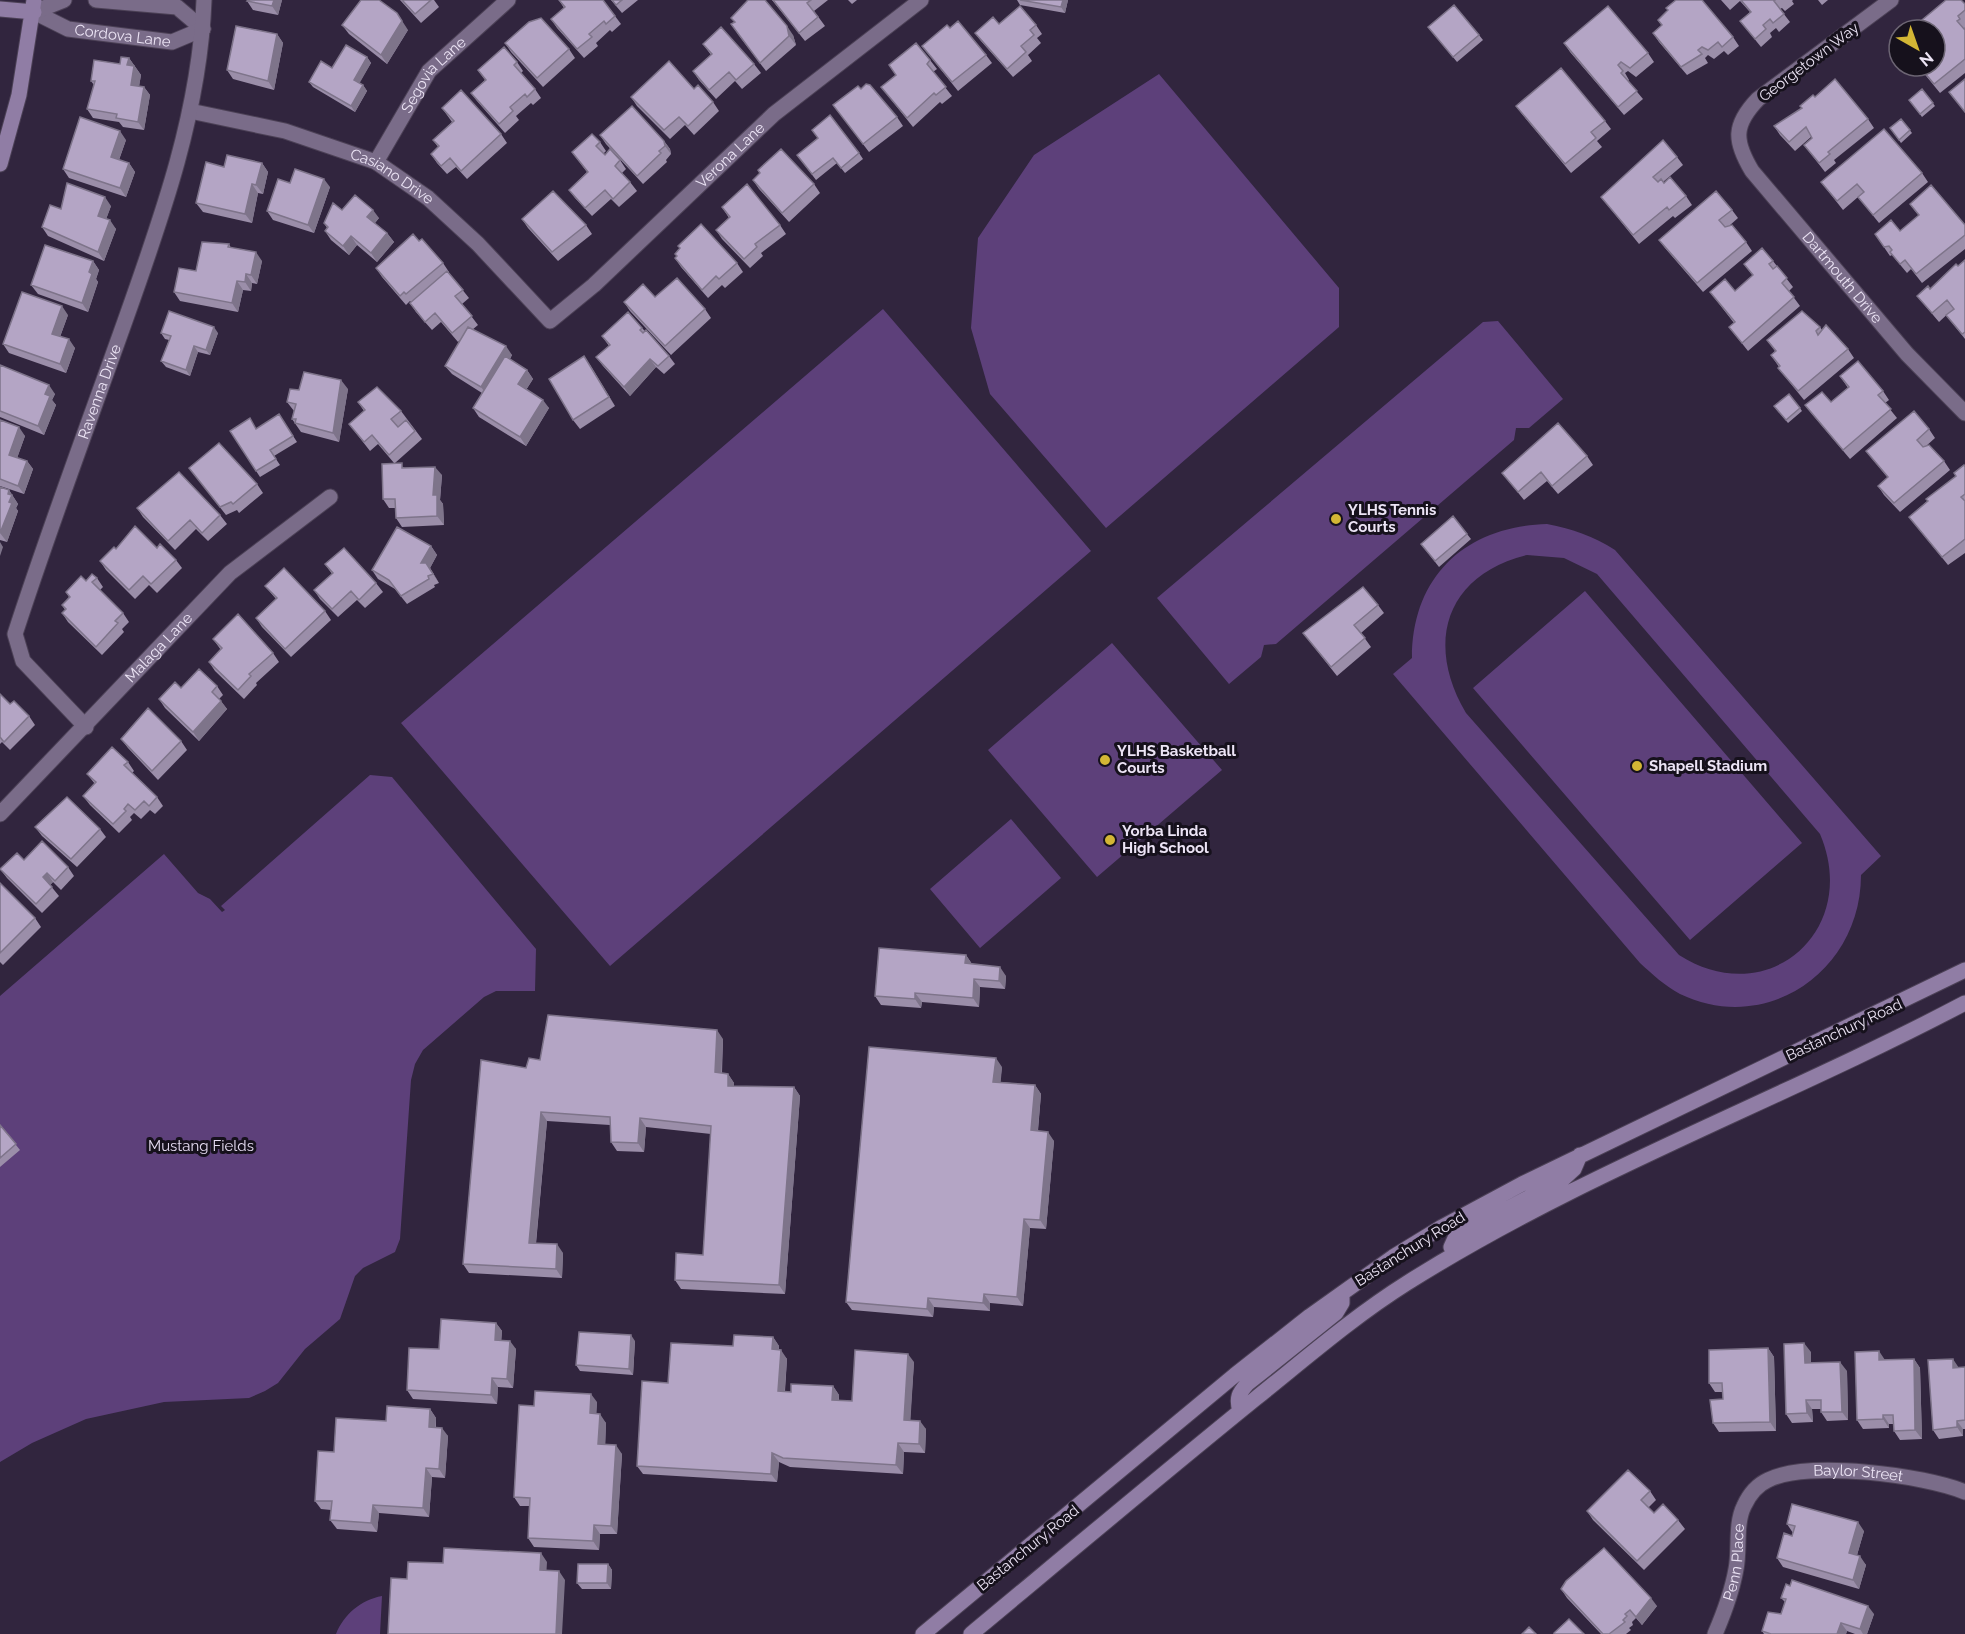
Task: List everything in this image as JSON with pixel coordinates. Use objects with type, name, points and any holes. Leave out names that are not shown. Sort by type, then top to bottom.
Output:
[{"type":"main road","points":[[0,9],[34,6],[19,95],[0,164]]},
{"type":"main road","name":"Bastanchury Road","points":[[923,1634],[1235,1375],[1393,1257],[1442,1227],[1580,1155],[1965,970]]},
{"type":"main road","name":"Bastanchury Road","points":[[971,1634],[1340,1330],[1404,1285],[1454,1254],[1557,1200],[1965,1003]]},
{"type":"main road","points":[[1454,1254],[1451,1247],[1456,1236],[1562,1180],[1574,1169],[1580,1155]]},
{"type":"main road","points":[[1240,1411],[1237,1402],[1243,1388],[1336,1312],[1342,1303],[1342,1294]]},
{"type":"street","points":[[34,6],[64,0]]},
{"type":"street","name":"Cordova Lane","points":[[34,6],[68,29],[172,42],[203,29],[177,7],[96,0]]},
{"type":"street","name":"Ravenna Drive","points":[[86,727],[23,661],[15,634],[161,220],[190,111],[203,29],[204,0]]},
{"type":"street","name":"Segovia Lane","points":[[376,162],[429,71],[508,0]]},
{"type":"street","name":"Verona Lane","points":[[550,321],[594,285],[774,114],[921,0]]},
{"type":"street","name":"Georgetown Way","points":[[1738,132],[1744,114],[1758,99],[1891,0]]},
{"type":"street","name":"Casiano Drive","points":[[190,111],[285,131],[376,162],[428,198],[478,244],[550,321]]},
{"type":"street","name":"Dartmouth Drive","points":[[1738,132],[1740,152],[1752,171],[1907,354],[1965,413]]},
{"type":"street","name":"Malaga Lane","points":[[0,814],[86,727],[230,573],[330,497]]},
{"type":"street","name":"Baylor Street","points":[[1752,1492],[1767,1480],[1786,1473],[1857,1471],[1907,1476],[1965,1492]]},
{"type":"street","name":"Penn Place","points":[[1715,1634],[1727,1605],[1736,1568],[1742,1508],[1752,1492]]},
{"type":"green space","points":[[1159,74],[1339,288],[1339,327],[1106,528],[990,394],[971,328],[978,238],[1034,155]]},
{"type":"green space","points":[[883,309],[1091,551],[610,966],[401,723]]},
{"type":"green space","name":"YLHS Tennis Courts","points":[[1498,321],[1563,399],[1529,428],[1516,428],[1514,440],[1276,644],[1264,645],[1261,657],[1229,684],[1157,598],[1483,322]]},
{"type":"green space","points":[[1547,524],[1556,526],[1591,537],[1615,550],[1881,856],[1861,875],[1857,909],[1845,940],[1827,965],[1804,986],[1776,1000],[1745,1006],[1713,1005],[1680,994],[1664,984],[1640,963],[1393,674],[1412,658],[1415,628],[1422,602],[1434,580],[1450,561],[1469,545],[1492,534],[1518,527]],"holes":[[[1527,555],[1564,558],[1597,574],[1820,834],[1829,869],[1828,901],[1817,930],[1798,952],[1774,967],[1744,974],[1712,970],[1679,955],[1466,713],[1453,687],[1447,662],[1446,638],[1450,616],[1461,596],[1477,578],[1499,565]]]},
{"type":"green space","name":"Shapell Stadium","points":[[1585,591],[1802,843],[1690,940],[1473,688]]},
{"type":"green space","name":"YLHS Basketball Courts","points":[[1112,643],[1222,770],[1097,877],[988,750]]},
{"type":"green space","name":"Mustang Fields","points":[[370,775],[392,777],[536,949],[535,991],[496,991],[484,997],[423,1050],[415,1064],[411,1080],[400,1239],[395,1252],[363,1268],[355,1276],[340,1319],[305,1349],[278,1383],[265,1391],[249,1398],[164,1402],[86,1419],[32,1443],[0,1462],[0,996],[164,854],[198,893],[210,899],[222,912],[225,910],[221,906]]},
{"type":"green space","points":[[1011,819],[1061,878],[980,948],[930,889]]},
{"type":"green space","points":[[382,1596],[380,1634],[336,1634],[354,1609]]},
{"type":"building","points":[[248,0],[274,0],[272,6]]},
{"type":"building","points":[[361,0],[379,0],[397,13],[402,21],[381,55],[342,25]]},
{"type":"building","points":[[402,0],[431,0],[415,14]]},
{"type":"building","points":[[559,0],[603,0],[615,16],[606,24],[604,21],[589,34],[592,37],[577,49],[551,19],[565,7]]},
{"type":"building","points":[[612,0],[622,0],[616,5]]},
{"type":"building","points":[[748,0],[765,0],[787,26],[789,36],[760,63],[731,24],[735,22],[731,18]]},
{"type":"building","points":[[773,0],[811,0],[807,3],[818,17],[799,33]]},
{"type":"building","points":[[1020,0],[1063,0],[1061,7]]},
{"type":"building","points":[[1676,0],[1702,0],[1733,37],[1722,47],[1718,42],[1708,50],[1702,47],[1698,50],[1702,54],[1681,67],[1653,33],[1662,25],[1658,20],[1668,10],[1666,8]]},
{"type":"building","points":[[1741,0],[1775,0],[1784,14],[1773,23],[1770,19],[1763,25],[1766,29],[1755,39],[1740,21],[1751,12]]},
{"type":"building","points":[[1946,0],[1961,0],[1965,4],[1965,10],[1958,16],[1960,19],[1957,21],[1965,28],[1965,59],[1947,74],[1947,18],[1924,18]]},
{"type":"building","points":[[1454,5],[1479,35],[1453,57],[1428,27]]},
{"type":"building","points":[[1020,6],[1036,25],[1030,30],[1034,35],[1021,46],[1026,52],[1007,69],[975,33],[993,17],[999,24]]},
{"type":"building","points":[[1608,6],[1648,53],[1630,68],[1621,62],[1618,65],[1623,71],[1621,73],[1637,91],[1618,107],[1564,43]]},
{"type":"building","points":[[541,18],[569,49],[537,78],[505,43],[529,22]]},
{"type":"building","points":[[958,21],[986,55],[952,82],[922,46],[947,25],[950,28]]},
{"type":"building","points":[[236,26],[277,34],[268,81],[227,70]]},
{"type":"building","points":[[721,27],[754,64],[736,80],[729,72],[709,90],[693,71],[712,54],[703,44]]},
{"type":"building","points":[[916,43],[930,60],[927,64],[946,87],[936,95],[934,93],[907,118],[881,87],[896,75],[889,65]]},
{"type":"building","points":[[346,45],[367,57],[354,80],[363,85],[351,106],[309,82],[321,61],[332,68]]},
{"type":"building","points":[[504,47],[517,62],[514,65],[535,89],[527,97],[525,94],[510,107],[513,111],[499,124],[471,93],[486,80],[478,70]]},
{"type":"building","points":[[121,57],[129,58],[127,65],[134,66],[131,85],[144,87],[138,122],[116,118],[117,114],[87,109],[95,81],[91,81],[94,60],[120,64]]},
{"type":"building","points":[[669,61],[694,89],[698,85],[713,102],[688,126],[679,117],[664,130],[631,97]]},
{"type":"building","points":[[1561,68],[1605,121],[1591,132],[1596,138],[1565,164],[1516,106]]},
{"type":"building","points":[[1929,78],[1941,78],[1934,84]]},
{"type":"building","points":[[1835,79],[1868,119],[1828,152],[1830,154],[1819,163],[1804,145],[1812,138],[1806,127],[1789,142],[1774,126],[1802,108],[1800,106],[1813,95],[1815,97]]},
{"type":"building","points":[[1965,79],[1965,112],[1949,92]]},
{"type":"building","points":[[866,84],[870,85],[897,117],[863,144],[833,105],[858,86],[861,89]]},
{"type":"building","points":[[1922,89],[1933,103],[1920,114],[1909,100]]},
{"type":"building","points":[[461,90],[501,134],[461,171],[450,158],[441,166],[431,154],[439,146],[433,140],[454,121],[442,108]]},
{"type":"building","points":[[632,106],[664,141],[665,146],[659,151],[661,153],[637,176],[600,135]]},
{"type":"building","points":[[830,115],[859,153],[841,168],[833,158],[812,174],[797,155],[818,138],[812,130]]},
{"type":"building","points":[[80,117],[120,131],[111,157],[129,163],[120,188],[63,169]]},
{"type":"building","points":[[1901,119],[1910,130],[1899,140],[1890,128]]},
{"type":"building","points":[[1884,129],[1922,173],[1873,215],[1858,197],[1864,192],[1857,184],[1837,201],[1821,182]]},
{"type":"building","points":[[592,134],[600,142],[596,146],[605,155],[610,149],[620,160],[615,166],[630,182],[613,199],[605,190],[585,208],[569,190],[588,172],[572,152]]},
{"type":"building","points":[[1663,140],[1677,157],[1653,177],[1658,182],[1661,179],[1664,183],[1670,177],[1686,196],[1669,210],[1667,207],[1633,235],[1601,197]]},
{"type":"building","points":[[781,149],[814,184],[782,213],[753,180],[760,173],[758,170]]},
{"type":"building","points":[[227,155],[262,163],[256,185],[252,184],[245,214],[196,203],[206,162],[224,167]]},
{"type":"building","points":[[295,169],[324,179],[308,225],[267,211],[278,179],[290,183]]},
{"type":"building","points":[[67,183],[105,197],[98,216],[110,220],[98,252],[42,227],[50,205],[61,209]]},
{"type":"building","points":[[747,184],[780,225],[755,244],[757,247],[744,259],[716,230],[730,217],[722,207]]},
{"type":"building","points":[[1931,185],[1965,225],[1965,235],[1916,274],[1905,260],[1900,264],[1890,252],[1892,250],[1889,246],[1884,247],[1875,234],[1891,220],[1900,231],[1919,215],[1910,204]]},
{"type":"building","points":[[553,191],[586,225],[552,252],[522,219]]},
{"type":"building","points":[[1716,191],[1732,210],[1719,220],[1725,227],[1732,225],[1746,242],[1697,283],[1659,240]]},
{"type":"building","points":[[355,195],[373,210],[367,217],[387,233],[371,253],[351,236],[343,246],[325,231],[328,227],[324,223],[333,203],[342,210]]},
{"type":"building","points":[[701,224],[737,263],[719,279],[716,276],[702,290],[675,258],[680,248],[678,246]]},
{"type":"building","points":[[413,234],[419,241],[422,239],[443,263],[406,294],[404,292],[400,296],[376,268]]},
{"type":"building","points":[[202,242],[229,244],[228,247],[256,252],[251,275],[246,274],[245,282],[237,281],[232,303],[174,292],[179,268],[196,271]]},
{"type":"building","points":[[45,245],[93,261],[89,272],[92,274],[82,303],[31,285]]},
{"type":"building","points":[[1762,248],[1773,261],[1769,264],[1773,269],[1777,266],[1787,278],[1782,283],[1794,297],[1742,343],[1729,327],[1735,322],[1710,292],[1725,279],[1735,291],[1753,275],[1744,264]]},
{"type":"building","points":[[1965,260],[1965,332],[1962,334],[1946,315],[1954,309],[1947,300],[1932,313],[1917,296],[1928,286],[1930,289],[1956,264],[1958,266]]},
{"type":"building","points":[[447,271],[463,290],[455,296],[472,316],[452,333],[435,313],[425,322],[410,303]]},
{"type":"building","points":[[677,278],[705,309],[665,346],[624,302],[643,284],[655,297]]},
{"type":"building","points":[[22,292],[62,306],[52,334],[69,339],[60,364],[3,344]]},
{"type":"building","points":[[169,311],[214,327],[206,350],[194,346],[186,370],[161,361],[171,336],[161,333]]},
{"type":"building","points":[[1802,311],[1820,327],[1816,331],[1818,335],[1826,325],[1848,349],[1798,391],[1778,368],[1780,366],[1771,355],[1776,351],[1767,340]]},
{"type":"building","points":[[628,312],[642,328],[640,330],[643,333],[646,330],[669,356],[658,366],[650,359],[624,387],[596,357],[610,345],[602,336]]},
{"type":"building","points":[[468,327],[506,346],[481,387],[445,366]]},
{"type":"building","points":[[505,356],[527,370],[518,384],[543,400],[520,437],[473,408]]},
{"type":"building","points":[[584,356],[609,397],[573,420],[549,379]]},
{"type":"building","points":[[1858,361],[1883,391],[1878,395],[1891,409],[1843,450],[1805,405],[1822,392],[1831,402],[1849,387],[1840,376]]},
{"type":"building","points":[[0,365],[49,385],[45,394],[50,396],[38,426],[0,411]]},
{"type":"building","points":[[304,372],[341,380],[333,433],[295,423],[296,419],[292,419],[296,404],[287,402],[290,389],[299,390]]},
{"type":"building","points":[[377,387],[401,411],[391,419],[398,427],[406,420],[415,431],[389,455],[372,435],[364,442],[349,424],[365,410],[358,402]]},
{"type":"building","points":[[1789,394],[1800,408],[1786,420],[1774,406]]},
{"type":"building","points":[[1914,411],[1929,429],[1917,440],[1923,447],[1929,445],[1944,461],[1894,503],[1878,486],[1888,477],[1866,451]]},
{"type":"building","points":[[279,414],[293,436],[270,450],[276,459],[256,471],[230,431],[250,418],[256,429]]},
{"type":"building","points":[[0,420],[19,427],[9,455],[27,461],[18,486],[0,479]]},
{"type":"building","points":[[1558,423],[1587,456],[1552,486],[1541,472],[1518,492],[1502,473]]},
{"type":"building","points":[[219,443],[257,484],[233,504],[231,502],[220,507],[189,468]]},
{"type":"building","points":[[402,463],[402,468],[435,467],[433,495],[437,495],[437,516],[396,518],[395,499],[383,499],[382,464]]},
{"type":"building","points":[[1964,465],[1965,494],[1961,497],[1965,501],[1965,539],[1942,557],[1909,517],[1928,501],[1926,499],[1956,476],[1954,473]]},
{"type":"building","points":[[179,472],[220,515],[202,533],[190,520],[168,541],[137,508]]},
{"type":"building","points":[[0,487],[9,490],[8,494],[12,495],[9,502],[12,503],[0,533]]},
{"type":"building","points":[[1453,516],[1467,534],[1435,561],[1421,544]]},
{"type":"building","points":[[135,526],[157,548],[160,544],[176,560],[151,584],[143,576],[129,590],[100,561],[114,547],[116,549]]},
{"type":"building","points":[[397,527],[431,546],[421,563],[426,563],[433,574],[428,576],[429,579],[401,596],[389,580],[372,570]]},
{"type":"building","points":[[344,548],[376,583],[359,600],[351,591],[332,609],[314,590],[333,573],[325,564]]},
{"type":"building","points":[[284,568],[325,611],[285,649],[256,618],[277,598],[265,586]]},
{"type":"building","points":[[92,574],[97,578],[92,582],[123,613],[115,621],[118,623],[96,647],[62,613],[66,609],[62,605],[70,597],[66,592],[81,576],[86,581]]},
{"type":"building","points":[[1363,587],[1378,605],[1354,625],[1365,638],[1331,667],[1303,633]]},
{"type":"building","points":[[238,614],[273,653],[249,674],[251,676],[238,690],[209,662],[222,648],[213,639]]},
{"type":"building","points":[[199,669],[217,686],[212,692],[221,701],[193,732],[159,699],[175,682],[181,688]]},
{"type":"building","points":[[0,694],[10,704],[14,701],[29,716],[4,742],[0,737]]},
{"type":"building","points":[[148,708],[181,741],[152,771],[121,739]]},
{"type":"building","points":[[112,747],[128,762],[124,765],[157,797],[149,806],[144,801],[135,810],[128,804],[124,809],[126,811],[113,824],[83,796],[96,782],[87,774]]},
{"type":"building","points":[[67,797],[100,829],[71,859],[35,827]]},
{"type":"building","points":[[42,841],[68,867],[55,881],[47,873],[43,877],[52,887],[36,904],[0,869],[17,853],[24,860]]},
{"type":"building","points":[[0,883],[35,918],[0,953]]},
{"type":"building","points":[[879,948],[966,955],[965,963],[1000,967],[999,981],[974,979],[973,998],[915,993],[915,999],[875,996]]},
{"type":"building","points":[[548,1015],[717,1030],[715,1072],[728,1074],[728,1086],[794,1087],[779,1285],[675,1280],[676,1253],[703,1255],[711,1126],[640,1118],[638,1143],[611,1142],[610,1117],[541,1112],[529,1243],[557,1244],[556,1269],[463,1264],[481,1060],[526,1068],[529,1058],[540,1060]]},
{"type":"building","points":[[869,1047],[996,1058],[993,1082],[1035,1085],[1031,1130],[1048,1132],[1040,1220],[1024,1219],[1017,1297],[984,1294],[983,1303],[928,1298],[927,1309],[846,1302]]},
{"type":"building","points":[[0,1125],[16,1144],[0,1158]]},
{"type":"building","points":[[441,1319],[496,1323],[495,1340],[510,1341],[507,1379],[492,1378],[491,1395],[407,1390],[409,1348],[439,1349]]},
{"type":"building","points":[[579,1332],[631,1335],[629,1369],[576,1365]]},
{"type":"building","points":[[734,1335],[773,1337],[772,1349],[781,1350],[778,1391],[791,1392],[791,1384],[833,1386],[832,1400],[852,1401],[855,1350],[908,1354],[904,1420],[920,1421],[919,1444],[898,1443],[896,1465],[783,1458],[772,1453],[771,1474],[637,1466],[642,1381],[668,1383],[671,1343],[733,1346]]},
{"type":"building","points":[[1804,1343],[1805,1363],[1840,1362],[1842,1412],[1821,1412],[1821,1400],[1806,1400],[1807,1413],[1786,1414],[1784,1344]]},
{"type":"building","points":[[1768,1348],[1770,1422],[1713,1423],[1710,1400],[1723,1399],[1722,1383],[1709,1383],[1709,1350]]},
{"type":"building","points":[[1879,1351],[1879,1360],[1914,1359],[1915,1430],[1894,1431],[1893,1415],[1883,1415],[1883,1419],[1857,1420],[1855,1352]]},
{"type":"building","points":[[1953,1359],[1953,1368],[1965,1367],[1965,1420],[1957,1421],[1957,1427],[1933,1430],[1928,1360]]},
{"type":"building","points":[[535,1391],[591,1394],[590,1413],[600,1414],[598,1444],[616,1445],[611,1526],[594,1525],[593,1541],[528,1538],[530,1498],[514,1497],[519,1405],[534,1406]]},
{"type":"building","points":[[387,1406],[430,1409],[429,1427],[442,1428],[439,1469],[426,1468],[423,1508],[373,1505],[371,1523],[330,1520],[332,1501],[315,1501],[318,1451],[334,1452],[336,1418],[386,1421]]},
{"type":"building","points":[[1628,1470],[1650,1491],[1641,1500],[1654,1513],[1663,1504],[1678,1520],[1637,1561],[1587,1511]]},
{"type":"building","points":[[1792,1504],[1858,1522],[1849,1553],[1860,1556],[1853,1580],[1777,1558],[1784,1533],[1792,1536],[1795,1526],[1787,1524]]},
{"type":"building","points":[[444,1548],[541,1553],[540,1570],[559,1571],[556,1634],[388,1634],[391,1578],[407,1579],[408,1562],[443,1563]]},
{"type":"building","points":[[1604,1548],[1651,1598],[1636,1617],[1630,1610],[1625,1614],[1627,1616],[1623,1620],[1625,1622],[1609,1634],[1603,1634],[1561,1589],[1566,1581]]},
{"type":"building","points":[[578,1564],[608,1564],[607,1583],[577,1583]]},
{"type":"building","points":[[1792,1580],[1868,1606],[1860,1629],[1841,1623],[1837,1634],[1771,1634],[1762,1631],[1768,1612],[1781,1614],[1786,1599],[1781,1598],[1786,1584],[1790,1586]]},
{"type":"building","points":[[1569,1619],[1584,1634],[1554,1634],[1554,1633]]},
{"type":"building","points":[[1529,1627],[1536,1634],[1522,1634]]},
{"type":"place","name":"YLHS Tennis Courts","points":[[1336,519]]},
{"type":"place","name":"YLHS Basketball Courts","points":[[1105,760]]},
{"type":"place","name":"Shapell Stadium","points":[[1637,766]]},
{"type":"place","name":"Yorba Linda High School","points":[[1110,840]]}]
